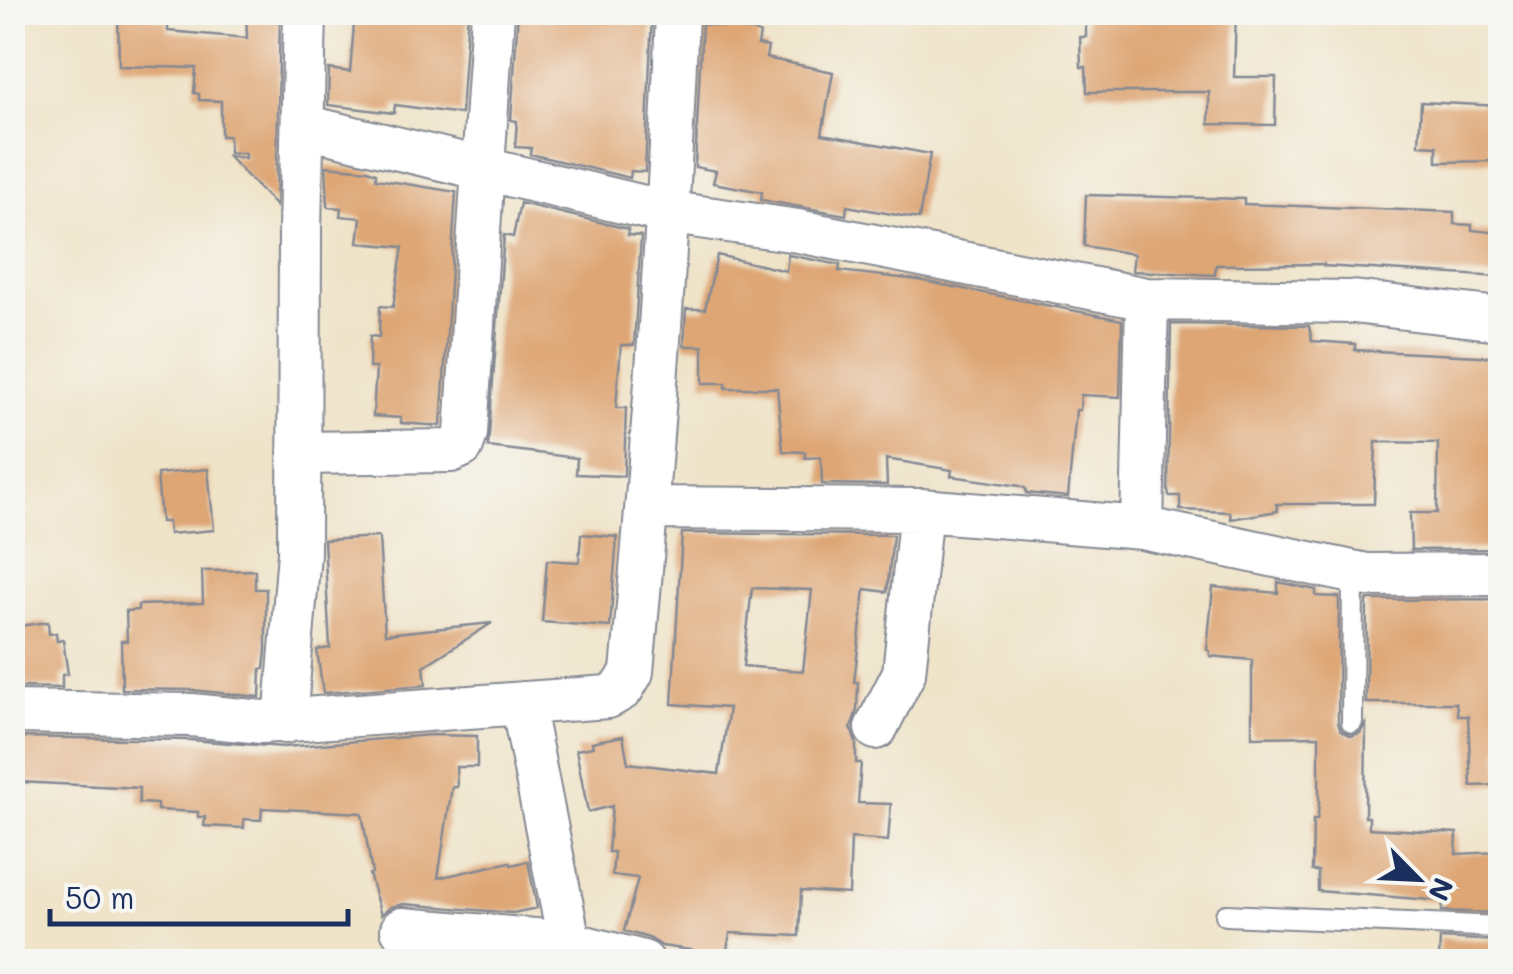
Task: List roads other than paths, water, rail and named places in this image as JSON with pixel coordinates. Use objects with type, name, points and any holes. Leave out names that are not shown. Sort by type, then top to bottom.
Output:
[{"type":"street","points":[[286,722],[299,553],[305,12]]},
{"type":"street","points":[[299,453],[452,451],[462,446],[466,433],[492,12]]},
{"type":"street","points":[[12,712],[191,715],[286,722],[608,696],[622,689],[632,672],[647,508],[677,12]]},
{"type":"street","points":[[303,126],[665,212],[798,231],[1147,299],[1353,302],[1500,319]]},
{"type":"street","points":[[1142,528],[1147,299]]},
{"type":"street","points":[[647,508],[921,510],[1142,528],[1367,575],[1500,574]]},
{"type":"street","points":[[876,728],[904,673],[921,510]]},
{"type":"street","points":[[522,704],[571,952]]},
{"type":"street","points":[[402,929],[643,962]]},
{"type":"lane","points":[[1352,572],[1352,722]]},
{"type":"lane","points":[[1226,915],[1500,927]]}]
